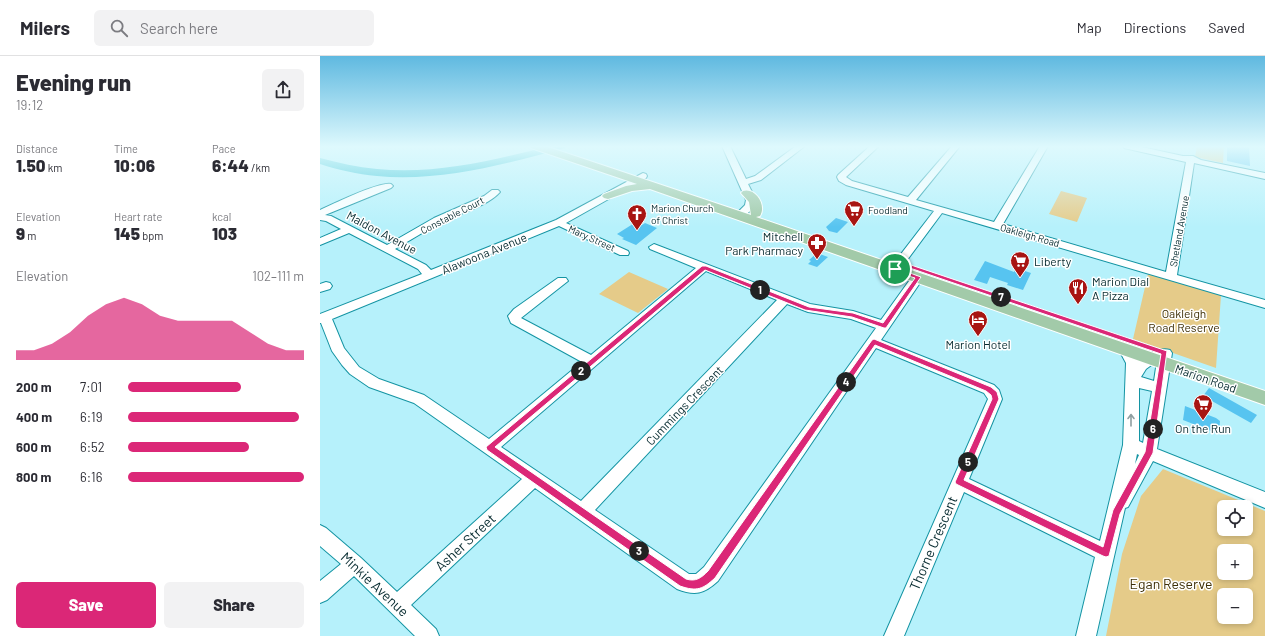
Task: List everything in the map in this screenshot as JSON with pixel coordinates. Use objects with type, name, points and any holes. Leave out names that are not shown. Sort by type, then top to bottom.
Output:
[{"type":"main road","name":"Marion Road","points":[[614,173],[621,176],[639,178],[653,186],[743,212]]},
{"type":"main road","name":"Marion Road","points":[[625,173],[743,212],[1160,358],[1265,398]]},
{"type":"main road","points":[[608,196],[624,182],[621,176]]},
{"type":"main road","points":[[608,196],[630,188],[653,186]]},
{"type":"main road","points":[[743,212],[757,205],[747,193]]},
{"type":"main road","name":"Marion Road","points":[[898,266],[918,277],[1126,350],[1160,358],[1265,388]]},
{"type":"street","points":[[738,173],[747,193],[743,212]]},
{"type":"street","points":[[742,182],[758,178],[765,173]]},
{"type":"street","name":"Oakleigh Road","points":[[845,173],[841,177],[849,183],[1265,304]]},
{"type":"street","points":[[910,201],[933,173]]},
{"type":"street","points":[[997,226],[1028,173]]},
{"type":"street","name":"Shetland Avenue","points":[[1171,276],[1189,173]]},
{"type":"street","points":[[1251,173],[1265,176]]},
{"type":"street","name":"Alawoona Avenue","points":[[322,318],[560,222],[639,178]]},
{"type":"street","points":[[320,214],[375,190],[388,186]]},
{"type":"street","name":"Constable Court","points":[[387,249],[438,220],[486,198],[495,192]]},
{"type":"street","points":[[898,266],[940,209]]},
{"type":"street","name":"Maldon Avenue","points":[[320,217],[328,218],[422,267],[429,275]]},
{"type":"street","name":"Mary Street","points":[[560,222],[565,226],[624,253]]},
{"type":"street","points":[[320,242],[349,229]]},
{"type":"street","points":[[654,247],[808,308],[853,315],[884,326]]},
{"type":"street","points":[[490,447],[704,267]]},
{"type":"street","points":[[322,318],[338,351],[352,370],[381,388],[419,399],[684,582],[692,585],[702,583],[711,574],[918,277]]},
{"type":"street","points":[[562,282],[518,312],[514,316],[515,320],[592,361]]},
{"type":"street","name":"Cummings Crescent","points":[[582,512],[785,299]]},
{"type":"street","name":"Thorne Crescent","points":[[874,342],[989,389],[994,394],[995,399],[894,636]]},
{"type":"street","points":[[1086,636],[1131,445],[1133,363],[1126,350]]},
{"type":"street","points":[[1116,513],[1149,453],[1159,388],[1160,358],[1139,368],[1132,380]]},
{"type":"street","points":[[1132,380],[1159,388]]},
{"type":"street","points":[[1131,445],[1265,500]]},
{"type":"street","name":"Asher Street","points":[[397,605],[533,479]]},
{"type":"street","points":[[959,482],[1106,553]]},
{"type":"street","name":"Minkie Avenue","points":[[320,534],[355,564],[429,636]]},
{"type":"street","points":[[320,593],[355,564]]},
{"type":"green space","points":[[1061,191],[1087,198],[1077,222],[1049,214]]},
{"type":"green space","points":[[629,272],[668,289],[638,313],[599,294]]},
{"type":"green space","name":"Oakleigh Road Reserve","points":[[1148,274],[1221,295],[1216,368],[1133,339]]},
{"type":"green space","name":"Egan Reserve","points":[[1163,469],[1238,500],[1217,500],[1217,536],[1253,536],[1253,506],[1265,511],[1265,636],[1106,636],[1122,554],[1141,496]]},
{"type":"building","points":[[836,218],[848,222],[837,233],[829,231],[826,227]]},
{"type":"building","name":"Marion Church of Christ","points":[[636,222],[642,225],[645,223],[657,228],[636,245],[622,239],[624,238],[617,234]]},
{"type":"building","name":"Mitchell Park Pharmacy","points":[[817,253],[828,257],[817,267],[808,264],[811,261],[809,260]]},
{"type":"building","name":"Liberty","points":[[985,261],[1014,272],[1016,268],[1031,273],[1023,290],[1007,285],[1008,283],[990,277],[987,284],[974,280]]},
{"type":"building","points":[[1209,388],[1257,415],[1251,423],[1203,396]]},
{"type":"building","name":"On the Run","points":[[1185,406],[1220,421],[1219,434],[1183,420]]},
{"type":"place","name":"Foodland","points":[[854,227]]},
{"type":"place","name":"Marion Church of Christ","points":[[637,231]]},
{"type":"place","name":"Mitchell Park Pharmacy","points":[[817,260]]},
{"type":"place","name":"Liberty","points":[[1020,278]]},
{"type":"place","name":"Marion Dial A Pizza","points":[[1078,305]]},
{"type":"place","name":"Marion Hotel","points":[[978,337]]},
{"type":"place","name":"On the Run","points":[[1203,421]]},
{"type":"route","points":[[900,263],[1165,353],[1149,453],[1116,513],[1106,553],[959,482],[995,399],[994,394],[989,389],[874,342],[711,574],[702,583],[692,585],[684,582],[533,479],[490,447],[704,267],[808,308],[853,315],[884,326],[918,277],[895,269],[900,263]]}]
